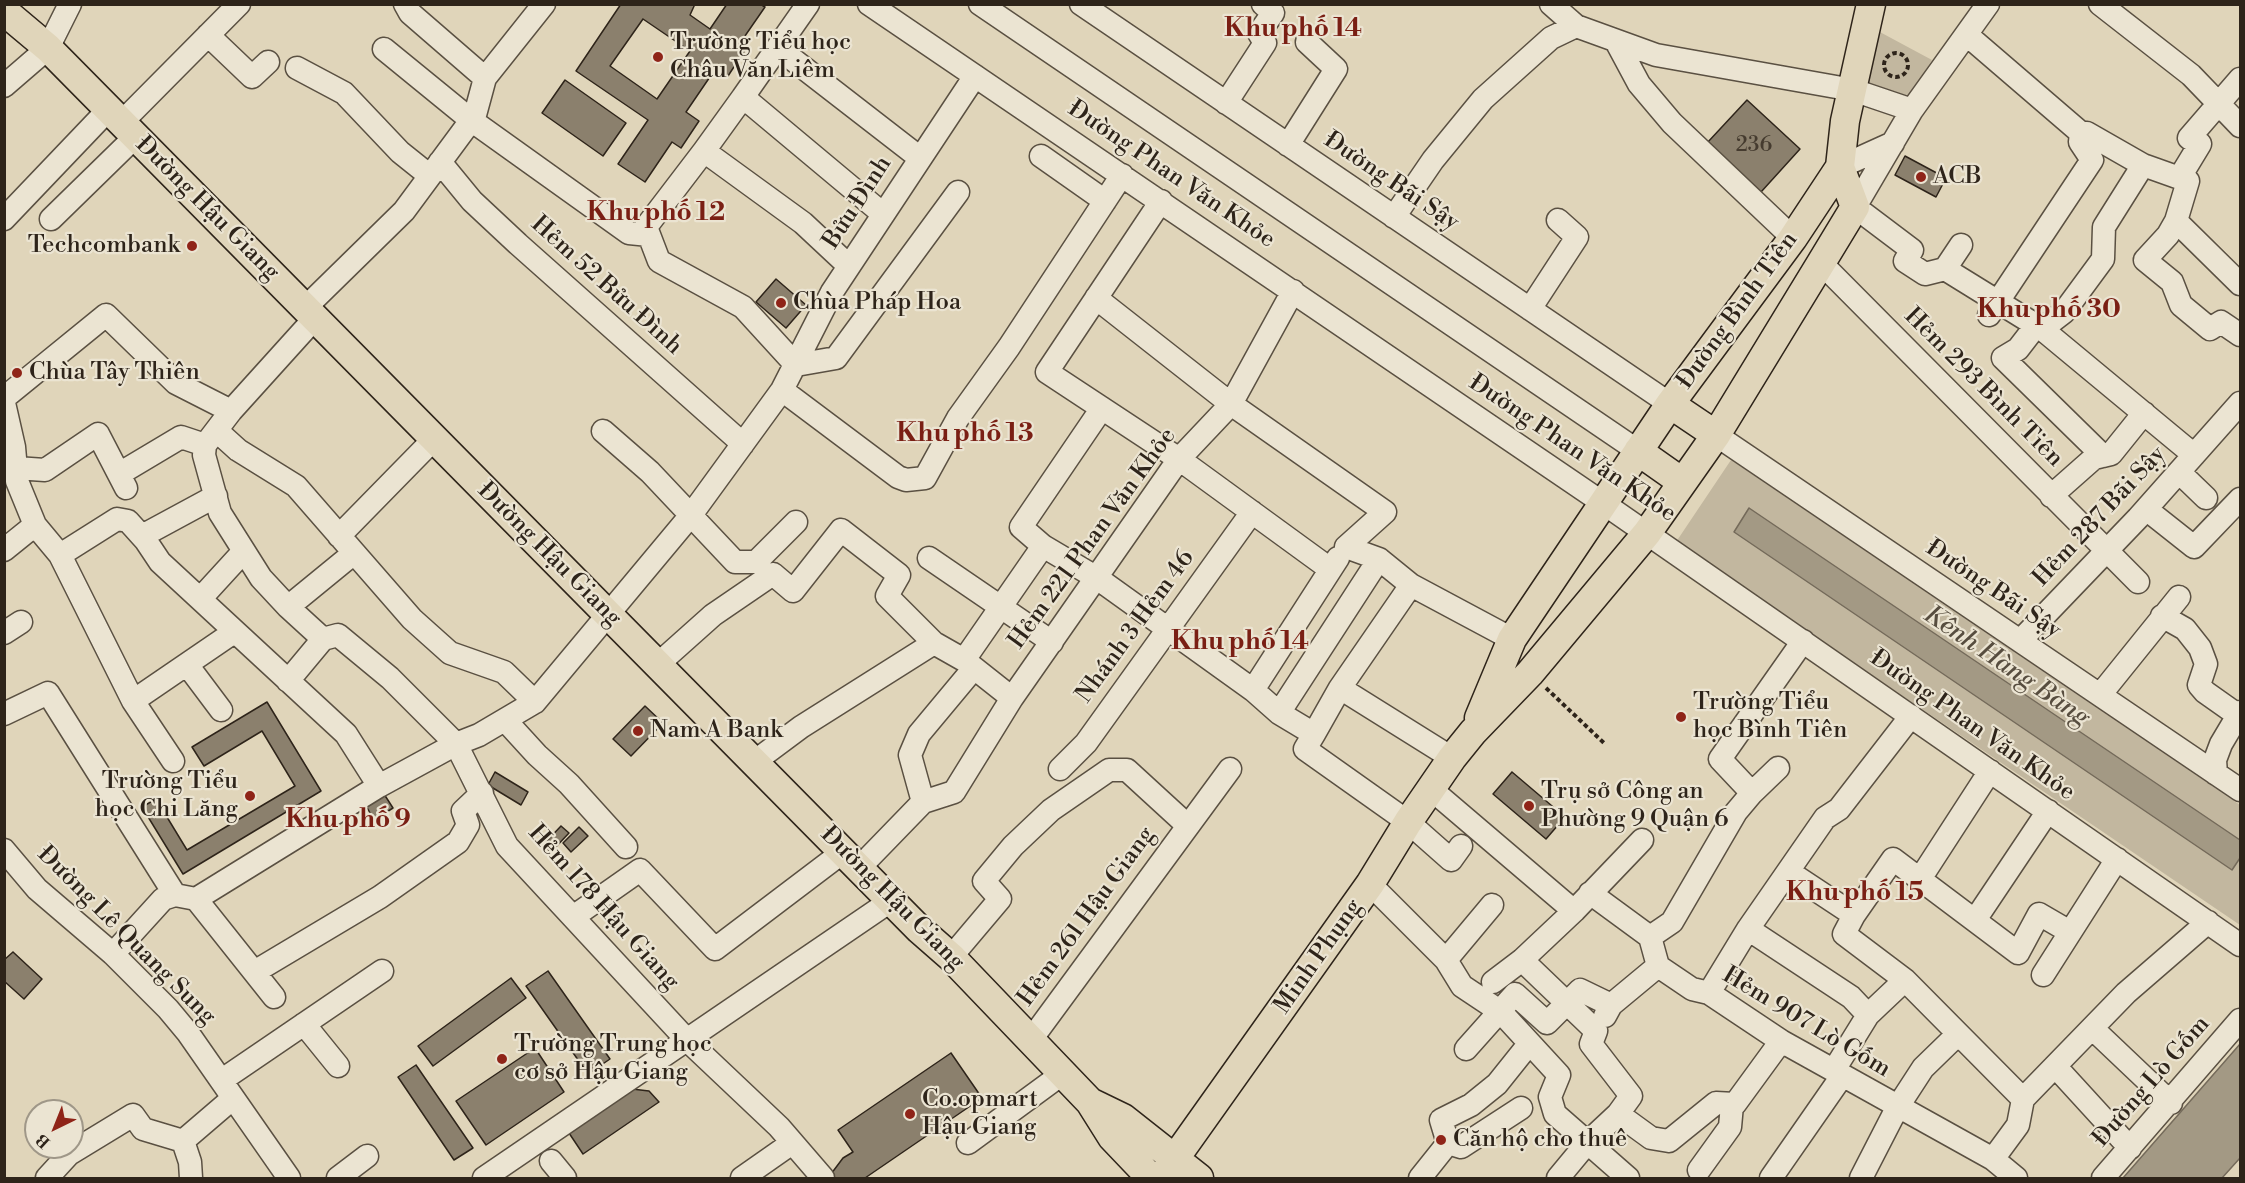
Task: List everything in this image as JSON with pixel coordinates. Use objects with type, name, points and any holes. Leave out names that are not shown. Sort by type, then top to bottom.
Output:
[{"type":"main road","points":[[1855,207],[1840,167],[1845,122],[1871,4]]},
{"type":"main road","name":"Đường Hậu Giang","points":[[4,11],[48,48],[919,929],[951,957],[1090,1102],[1112,1137],[1151,1179]]},
{"type":"main road","name":"Đường Bình Tiên","points":[[1604,503],[1670,404],[1793,238],[1840,167]]},
{"type":"main road","name":"Đường Bình Tiên","points":[[1647,533],[1716,435],[1855,207]]},
{"type":"main road","points":[[1670,404],[1716,435]]},
{"type":"main road","points":[[1638,451],[1682,482]]},
{"type":"main road","name":"Minh Phụng","points":[[1473,732],[1512,639],[1604,503]]},
{"type":"main road","name":"Minh Phụng","points":[[1168,1169],[1370,884],[1408,822],[1452,758],[1473,732],[1530,673],[1647,533]]},
{"type":"main road","name":"Đường Hậu Giang","points":[[1090,1102],[1124,1118],[1168,1169],[1199,1179]]},
{"type":"street","points":[[4,86],[48,48],[70,4]]},
{"type":"street","points":[[4,219],[122,123],[239,4]]},
{"type":"street","points":[[405,4],[410,13],[485,78]]},
{"type":"street","points":[[211,438],[310,313],[404,211],[471,120],[485,78],[544,4]]},
{"type":"street","points":[[808,4],[705,151],[646,227],[659,261],[743,307],[796,365],[836,358],[958,192]]},
{"type":"street","name":"Đường Phan Văn Khỏe","points":[[869,4],[1604,503],[2241,945]]},
{"type":"street","points":[[980,4],[1638,451]]},
{"type":"street","name":"Đường Bãi Sậy","points":[[1081,4],[1670,404]]},
{"type":"street","points":[[1226,103],[1265,44],[1259,33],[1273,13],[1263,4]]},
{"type":"street","name":"Đường Bình Tiên","points":[[1855,207],[1912,110],[1988,4]]},
{"type":"street","points":[[2100,4],[2123,11],[2241,126]]},
{"type":"street","points":[[1394,217],[1433,160],[1483,99],[1551,38],[1565,13],[1617,43],[1656,55],[1853,90],[1912,110]]},
{"type":"street","points":[[208,35],[252,77],[268,62]]},
{"type":"street","points":[[1967,35],[2081,133],[2087,133],[2143,165],[2188,181],[2176,221],[2168,235],[2145,260],[2172,282],[2181,305],[2210,329],[2221,322],[2241,335]]},
{"type":"street","points":[[1288,145],[1336,69],[1307,42]]},
{"type":"street","points":[[1617,43],[1639,84],[1672,123],[1793,238]]},
{"type":"street","points":[[778,48],[920,158]]},
{"type":"street","points":[[384,49],[471,120],[629,233],[649,235]]},
{"type":"street","name":"Hẻm 52 Bửu Đình","points":[[297,68],[344,93],[400,152],[435,169],[743,444]]},
{"type":"street","name":"Bửu Đình","points":[[113,954],[163,899],[186,897],[379,786],[456,744],[479,735],[535,702],[691,515],[782,390],[832,292],[975,76]]},
{"type":"street","points":[[2180,177],[2200,144],[2188,138],[2241,79]]},
{"type":"street","points":[[743,97],[883,214]]},
{"type":"street","points":[[51,219],[122,123]]},
{"type":"street","points":[[1993,309],[2092,160],[2080,142],[2081,133]]},
{"type":"street","points":[[1840,167],[1893,143]]},
{"type":"street","points":[[705,151],[803,223],[849,266]]},
{"type":"street","points":[[1041,156],[1105,201]]},
{"type":"street","points":[[2103,456],[2002,358],[2018,349],[2039,328],[2064,312],[2103,259],[2103,227],[2143,165]]},
{"type":"street","points":[[782,390],[898,477],[906,480],[925,478],[958,418],[1009,347],[1122,175]]},
{"type":"street","points":[[1161,201],[1047,372],[1179,459],[1330,569]]},
{"type":"street","points":[[1855,207],[1912,250],[1905,261],[1925,274],[1945,269],[1961,245]]},
{"type":"street","points":[[1530,309],[1577,237],[1558,220]]},
{"type":"street","points":[[2176,221],[2241,284]]},
{"type":"street","name":"Hẻm 293 Bình Tiên","points":[[1821,262],[2138,582]]},
{"type":"street","points":[[1945,269],[1993,309],[2039,328],[2144,413],[2187,464],[2206,498]]},
{"type":"street","name":"Hẻm 221 Phan Văn Khỏe","points":[[923,802],[954,792],[1012,698],[1179,459],[1231,404],[1293,291]]},
{"type":"street","points":[[1096,298],[1231,404],[1385,513],[1346,546],[1253,690]]},
{"type":"street","points":[[4,398],[106,315],[176,383],[231,411]]},
{"type":"street","points":[[4,403],[17,481],[35,525],[60,555],[133,701],[173,761]]},
{"type":"street","name":"Hẻm 287 Bãi Sậy","points":[[2020,641],[2106,552],[2241,404]]},
{"type":"street","points":[[1102,408],[1021,527],[1043,546],[1097,578],[1253,690],[1279,713],[1314,734]]},
{"type":"street","points":[[2051,496],[2094,458],[2111,454],[2144,413]]},
{"type":"street","points":[[603,431],[650,472],[735,562],[756,562],[796,522]]},
{"type":"street","points":[[16,468],[45,470],[98,434],[122,481],[181,437],[211,438],[238,450],[296,486],[412,620],[450,653],[504,672],[535,702]]},
{"type":"street","name":"Đường Bãi Sậy","points":[[1716,435],[2241,790]]},
{"type":"street","name":"Hẻm 178 Hậu Giang","points":[[211,438],[204,455],[220,513],[261,578],[288,607],[390,678],[456,744],[507,846],[686,1039],[779,1127],[823,1179]]},
{"type":"street","points":[[339,536],[434,439]]},
{"type":"street","points":[[142,536],[216,496]]},
{"type":"street","points":[[2146,509],[2194,547],[2241,499]]},
{"type":"street","name":"Nhánh 3 Hẻm 46","points":[[1060,769],[1086,743],[1252,512]]},
{"type":"street","points":[[60,555],[117,519],[128,521],[142,536],[160,562],[346,734],[379,786]]},
{"type":"street","points":[[4,550],[35,525]]},
{"type":"street","points":[[657,664],[713,615],[773,574],[793,591],[841,530],[899,575],[886,596],[934,643],[969,664],[1012,698]]},
{"type":"street","points":[[573,917],[640,870],[714,949],[851,860],[923,802],[910,755],[919,734],[969,664],[1001,606],[1043,546]]},
{"type":"street","points":[[1346,546],[1379,560],[1411,585],[1512,639]]},
{"type":"street","points":[[201,598],[244,551]]},
{"type":"street","points":[[288,607],[354,553]]},
{"type":"street","points":[[929,558],[1052,642]]},
{"type":"street","points":[[1279,713],[1379,560]]},
{"type":"street","points":[[1411,585],[1340,688],[1305,749],[1408,822],[1451,860],[1461,846]]},
{"type":"street","points":[[2100,695],[2179,597]]},
{"type":"street","points":[[2162,616],[2185,629],[2200,648],[2206,664],[2199,684],[2205,692],[2240,714],[2221,744],[2215,760],[2216,774]]},
{"type":"street","points":[[133,701],[188,666],[234,632]]},
{"type":"street","points":[[288,681],[331,637]]},
{"type":"street","points":[[1752,793],[1720,759],[1803,640]]},
{"type":"street","points":[[754,762],[801,727],[934,643]]},
{"type":"street","points":[[188,666],[221,710]]},
{"type":"street","points":[[1340,688],[1452,758]]},
{"type":"street","points":[[4,714],[48,693],[186,897],[256,971],[274,997]]},
{"type":"street","points":[[1709,993],[1748,929],[1825,818],[1839,809],[1911,716]]},
{"type":"street","points":[[506,720],[537,755],[569,784],[626,847]]},
{"type":"street","points":[[1650,938],[1672,922],[1736,812],[1778,768]]},
{"type":"street","name":"Hẻm 261 Hậu Giang","points":[[1030,1041],[1230,769]]},
{"type":"street","name":"Hẻm 261 Hậu Giang","points":[[951,957],[1000,899],[984,881],[1013,846],[1051,810],[1109,770],[1127,770],[1187,825]]},
{"type":"street","points":[[1920,879],[1990,771]]},
{"type":"street","points":[[1432,790],[1574,911]]},
{"type":"street","points":[[256,971],[380,897],[458,842],[468,825],[463,811],[482,793]]},
{"type":"street","points":[[1975,920],[2048,811]]},
{"type":"street","points":[[1493,982],[1522,960],[1574,911],[1642,840]]},
{"type":"street","name":"Đường Lê Quang Sung","points":[[4,850],[37,889],[113,954],[175,1017],[289,1179]]},
{"type":"street","points":[[2023,1099],[1983,1056],[1905,980],[1844,934],[1854,915],[1893,859],[2018,953],[2039,914],[2070,932]]},
{"type":"street","points":[[2043,975],[2117,859]]},
{"type":"street","points":[[1789,872],[1854,915]]},
{"type":"street","points":[[1370,884],[1446,960],[1462,986],[1501,1011],[1560,1075],[1550,1097],[1555,1114],[1628,1179]]},
{"type":"street","points":[[1558,1179],[1587,1143],[1618,1114],[1631,1096],[1591,1044],[1611,1005],[1658,966],[1650,938],[1590,893]]},
{"type":"street","points":[[484,1179],[892,900]]},
{"type":"street","points":[[1446,960],[1492,905]]},
{"type":"street","points":[[1993,1159],[2018,1125],[2023,1099],[2126,993],[2208,922]]},
{"type":"street","points":[[1748,929],[1851,997],[1868,1016]]},
{"type":"street","points":[[1522,960],[1596,1031]]},
{"type":"street","name":"Hẻm 907 Lò Gốm","points":[[1658,966],[1692,989],[1709,993],[1781,1041],[1897,1108],[1993,1159],[2016,1179]]},
{"type":"street","points":[[183,1142],[227,1090],[304,1024],[382,971]]},
{"type":"street","points":[[1771,1179],[1838,1073],[1868,1016],[1905,980]]},
{"type":"street","points":[[1466,1049],[1515,994],[1547,1023],[1580,990],[1611,1005]]},
{"type":"street","name":"Đường Lò Gốm","points":[[2103,1179],[2241,1020]]},
{"type":"street","points":[[304,1024],[339,1066]]},
{"type":"street","points":[[2092,1028],[2171,1103]]},
{"type":"street","points":[[1861,1179],[1897,1108],[1923,1068],[1958,1034]]},
{"type":"street","points":[[1699,1170],[1730,1127],[1732,1105],[1781,1041]]},
{"type":"street","points":[[1448,1143],[1441,1120],[1471,1106],[1497,1084],[1529,1044]]},
{"type":"street","points":[[2055,1066],[2130,1148]]},
{"type":"street","points":[[968,1143],[1062,1074]]},
{"type":"street","points":[[1497,1084],[1521,1108],[1542,1118],[1555,1114]]},
{"type":"street","points":[[1618,1114],[1651,1138],[1669,1141],[1716,1102],[1732,1105]]},
{"type":"street","points":[[1448,1143],[1461,1147],[1521,1108]]},
{"type":"street","points":[[47,1179],[69,1154],[133,1115],[143,1129],[183,1142]]},
{"type":"street","points":[[183,1142],[190,1162],[191,1179]]},
{"type":"street","points":[[742,1179],[792,1143]]},
{"type":"street","points":[[1420,1179],[1448,1143]]},
{"type":"street","points":[[338,1179],[368,1156]]},
{"type":"street","points":[[551,1161],[565,1179]]},
{"type":"path","points":[[1894,53],[1902,54],[1908,64],[1906,72],[1899,76],[1888,74],[1884,67],[1887,56],[1894,53]]},
{"type":"path","points":[[1530,673],[1604,743]]},
{"type":"shaded area","points":[[1878,31],[1932,60],[1909,97],[1870,88],[1866,79]]},
{"type":"shaded area","points":[[1731,460],[2240,805],[2240,925],[1676,542]]},
{"type":"shaded area","name":"Kênh Hàng Bàng","points":[[1749,508],[2240,840],[2240,858],[2232,870],[1734,532]]},
{"type":"shaded area","points":[[2240,1044],[2240,1158],[2222,1178],[2123,1178]]},
{"type":"building","points":[[621,4],[695,4],[690,15],[710,29],[727,4],[760,4],[765,7],[738,46],[745,50],[728,76],[716,68],[686,112],[699,121],[681,148],[672,142],[645,182],[618,164],[648,120],[576,71]],"holes":[[[643,19],[690,51],[657,99],[610,66]]]},
{"type":"building","points":[[565,80],[626,123],[603,156],[542,113]]},
{"type":"building","points":[[1747,100],[1800,149],[1761,192],[1707,143]]},
{"type":"building","name":"ACB","points":[[1905,156],[1946,178],[1936,197],[1895,175]]},
{"type":"building","name":"Chùa Pháp Hoa","points":[[776,279],[806,305],[786,328],[756,302]]},
{"type":"building","points":[[267,702],[321,791],[183,874],[142,807],[156,799],[187,850],[295,786],[262,731],[204,766],[192,747]]},
{"type":"building","name":"Nam A Bank","points":[[645,706],[663,723],[631,756],[613,739]]},
{"type":"building","points":[[495,772],[528,792],[521,805],[488,785]]},
{"type":"building","name":"Trụ sở Công an Phường 9 Quận 6","points":[[1512,772],[1565,817],[1546,839],[1493,794]]},
{"type":"building","points":[[384,794],[393,808],[374,820],[365,804]]},
{"type":"building","points":[[561,826],[569,833],[551,852],[543,845]]},
{"type":"building","points":[[579,827],[588,836],[571,852],[563,843]]},
{"type":"building","points":[[13,952],[42,979],[24,999],[4,981],[4,960]]},
{"type":"building","points":[[548,971],[610,1059],[588,1074],[526,986]]},
{"type":"building","points":[[511,978],[526,998],[433,1066],[418,1046]]},
{"type":"building","points":[[535,1048],[564,1092],[486,1145],[456,1101]]},
{"type":"building","name":"Co.opmart Hậu Giang","points":[[951,1053],[982,1098],[865,1178],[828,1178],[843,1158],[853,1152],[838,1130]]},
{"type":"building","points":[[416,1065],[473,1148],[454,1160],[398,1077]]},
{"type":"building","points":[[632,1089],[649,1091],[659,1102],[583,1154],[569,1133]]},
{"type":"place","name":"Trường Tiểu học Châu Văn Liêm","points":[[658,57]]},
{"type":"place","name":"ACB","points":[[1921,177]]},
{"type":"place","name":"Techcombank","points":[[192,246]]},
{"type":"place","name":"Chùa Pháp Hoa","points":[[781,303]]},
{"type":"place","name":"Chùa Tây Thiên","points":[[17,373]]},
{"type":"place","name":"Trường Tiểu học Bình Tiên","points":[[1681,717]]},
{"type":"place","name":"Nam A Bank","points":[[638,731]]},
{"type":"place","name":"Trường Tiểu học Chi Lăng","points":[[250,796]]},
{"type":"place","name":"Trụ sở Công an Phường 9 Quận 6","points":[[1529,806]]},
{"type":"place","name":"Trường Trung học cơ sở Hậu Giang","points":[[502,1059]]},
{"type":"place","name":"Co.opmart Hậu Giang","points":[[910,1114]]},
{"type":"place","name":"Căn hộ cho thuê","points":[[1441,1140]]},
{"type":"district","name":"Khu phố 14","points":[[1293,30]]},
{"type":"district","name":"Khu phố 12","points":[[656,214]]},
{"type":"district","name":"Khu phố 30","points":[[2049,311]]},
{"type":"district","name":"Khu phố 13","points":[[965,435]]},
{"type":"district","name":"Khu phố 14","points":[[1240,643]]},
{"type":"district","name":"Khu phố 9","points":[[348,821]]},
{"type":"district","name":"Khu phố 15","points":[[1855,894]]}]
